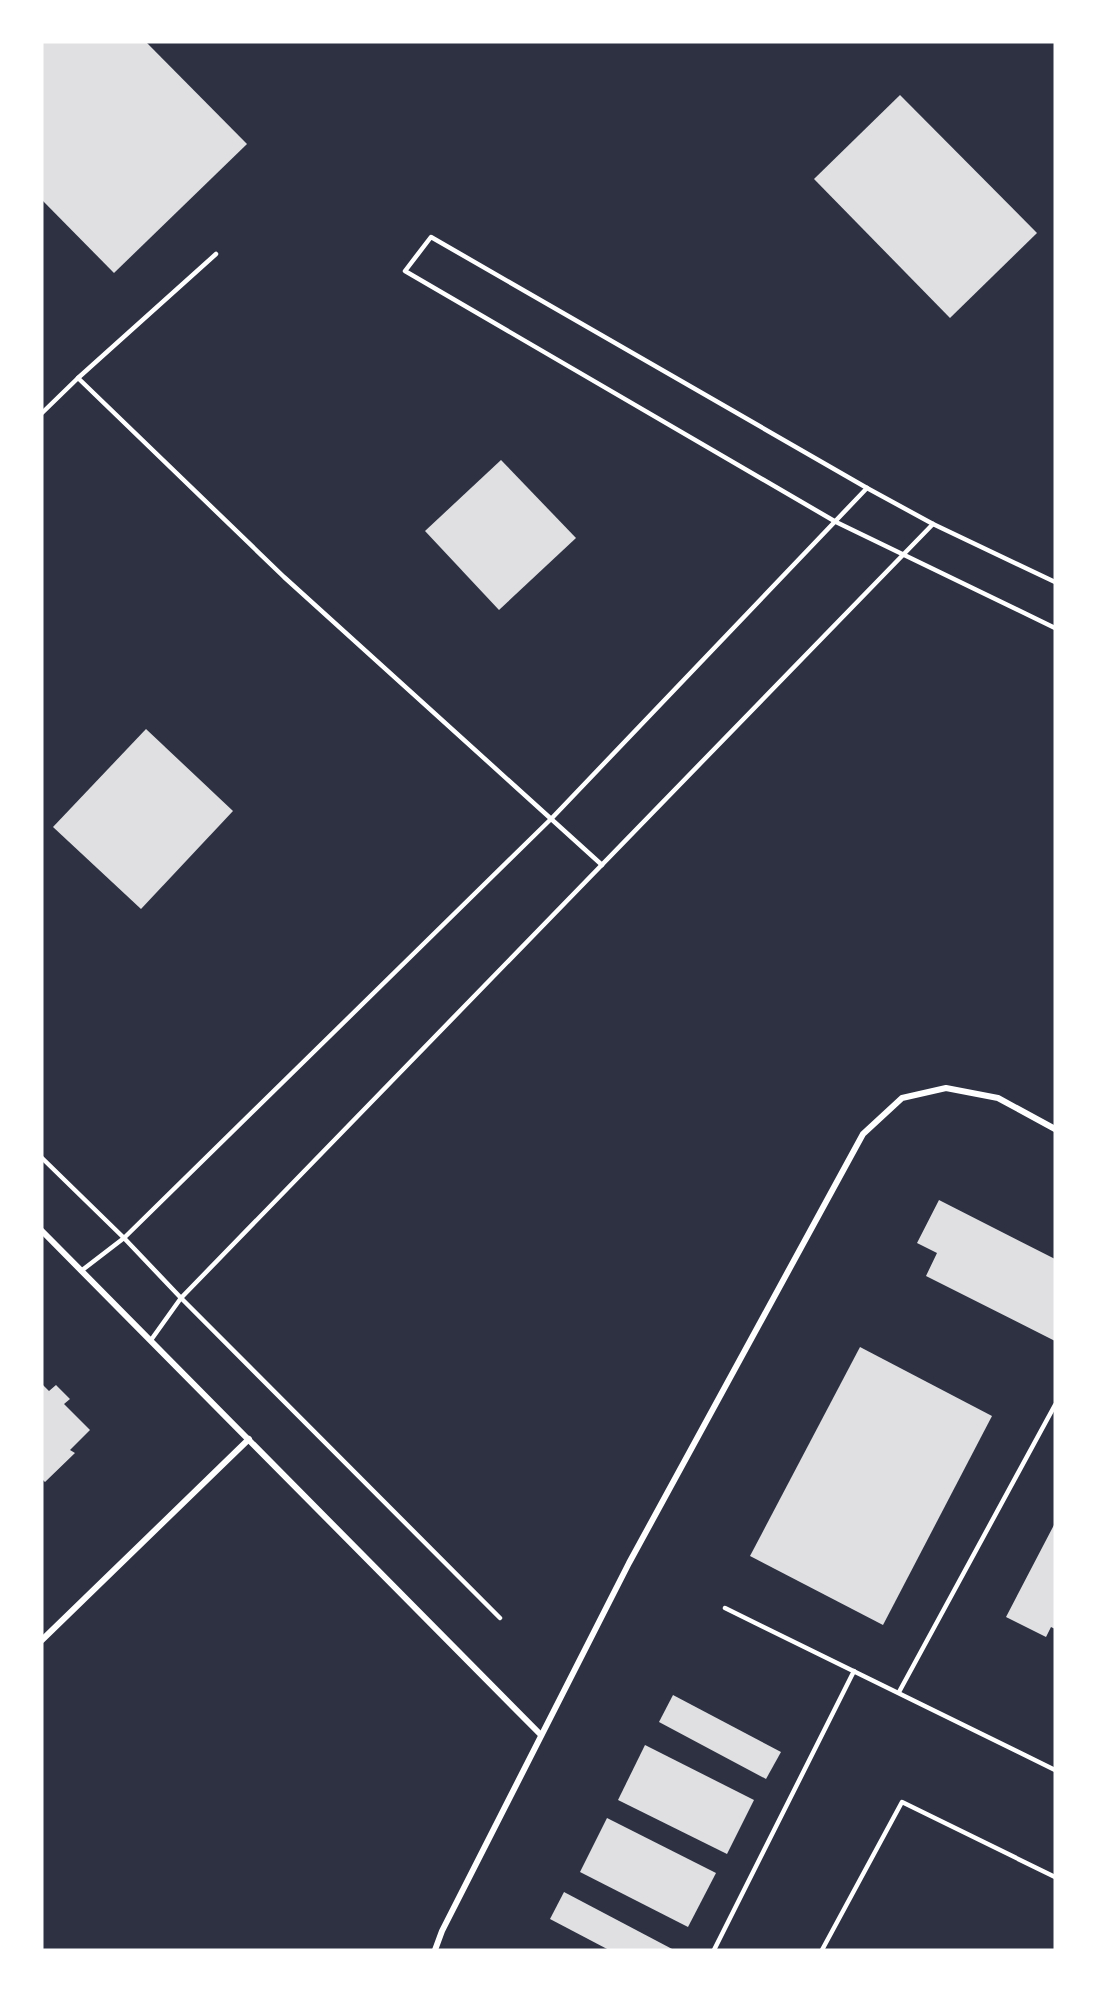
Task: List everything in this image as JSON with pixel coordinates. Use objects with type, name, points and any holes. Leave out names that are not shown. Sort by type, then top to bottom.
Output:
[{"type":"street","points":[[435,1950],[442,1931],[628,1563],[863,1134],[902,1098],[946,1088],[998,1098],[1055,1129]]},
{"type":"street","points":[[42,1231],[542,1735]]},
{"type":"street","points":[[42,1640],[249,1439]]},
{"type":"lane","points":[[1055,582],[933,524],[867,488],[431,237],[405,271],[836,522],[1055,628]]},
{"type":"lane","points":[[42,413],[216,254]]},
{"type":"lane","points":[[78,378],[284,576],[602,865]]},
{"type":"lane","points":[[81,1271],[124,1238],[552,818],[867,488]]},
{"type":"lane","points":[[151,1340],[182,1298],[933,524]]},
{"type":"lane","points":[[42,1158],[500,1618]]},
{"type":"lane","points":[[898,1692],[1055,1405]]},
{"type":"lane","points":[[725,1608],[1055,1770]]},
{"type":"lane","points":[[714,1950],[854,1671]]},
{"type":"lane","points":[[822,1950],[902,1802],[1055,1877]]},
{"type":"building","points":[[42,42],[146,42],[247,144],[114,273],[42,200]]},
{"type":"building","points":[[900,95],[1037,233],[950,318],[814,179]]},
{"type":"building","points":[[501,460],[576,538],[499,610],[425,531]]},
{"type":"building","points":[[146,729],[233,811],[141,909],[53,827]]},
{"type":"building","points":[[939,1200],[1055,1259],[1055,1341],[926,1276],[937,1253],[917,1243]]},
{"type":"building","points":[[860,1347],[992,1416],[883,1625],[750,1556]]},
{"type":"building","points":[[42,1384],[49,1391],[56,1385],[70,1399],[64,1404],[90,1430],[70,1450],[75,1453],[45,1482],[42,1479]]},
{"type":"building","points":[[1055,1523],[1055,1629],[1051,1627],[1046,1637],[1006,1617]]},
{"type":"building","points":[[673,1695],[781,1752],[766,1779],[659,1722]]},
{"type":"building","points":[[645,1745],[754,1800],[727,1854],[618,1800]]},
{"type":"building","points":[[607,1818],[716,1873],[688,1927],[580,1872]]},
{"type":"building","points":[[564,1892],[674,1950],[609,1950],[550,1919]]}]
